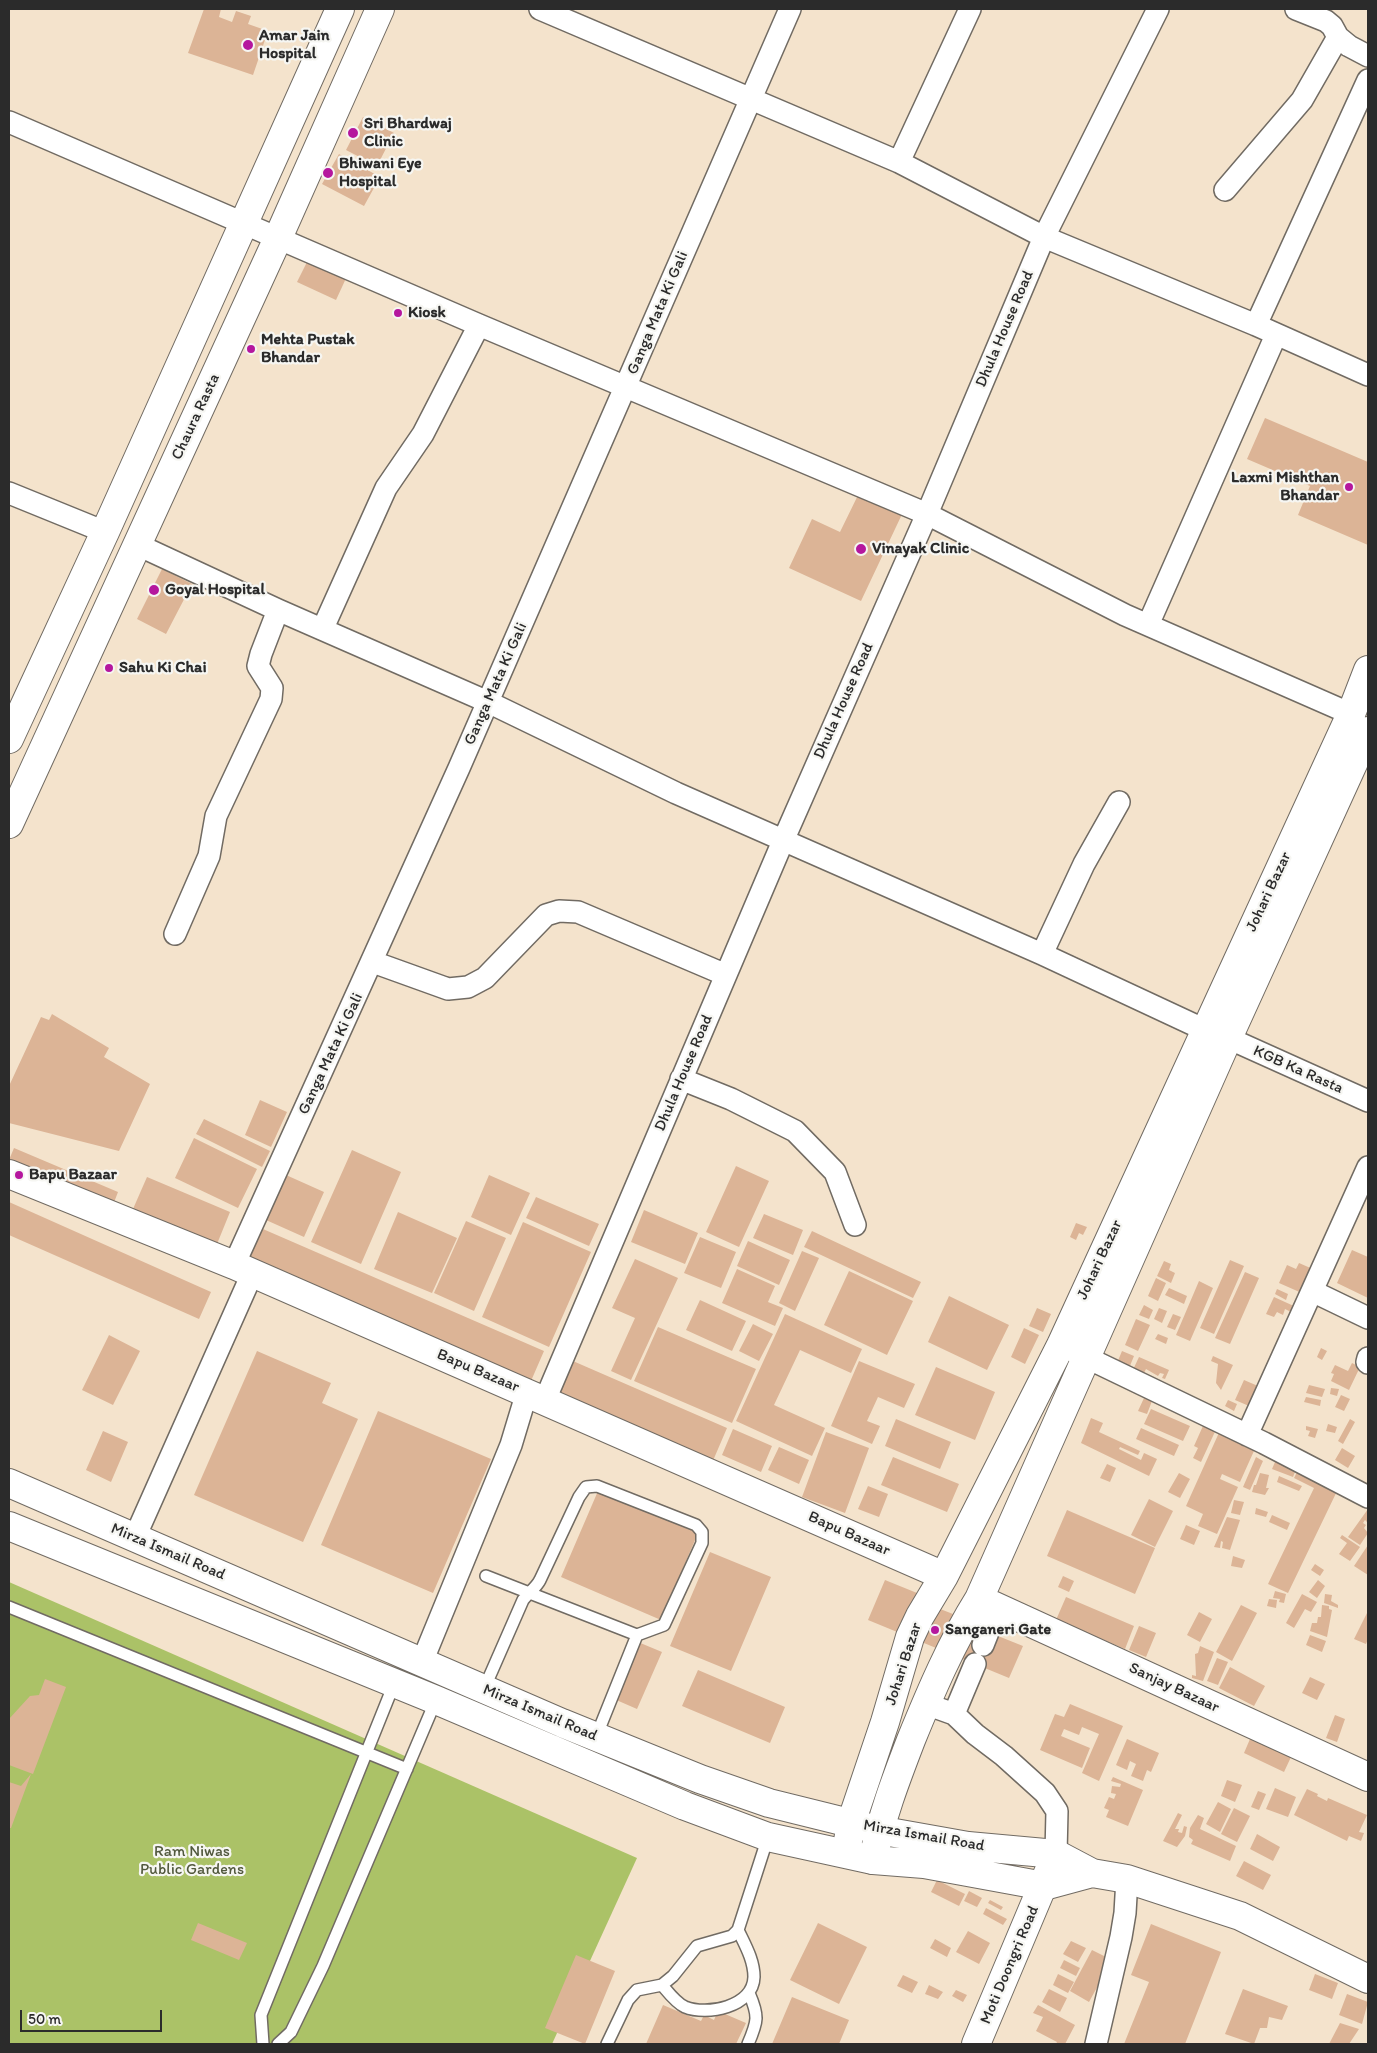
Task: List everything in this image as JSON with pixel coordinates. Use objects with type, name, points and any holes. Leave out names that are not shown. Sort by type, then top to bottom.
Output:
[{"type":"main road","points":[[9,738],[245,224],[340,9]]},
{"type":"main road","name":"Chaura Rasta","points":[[9,824],[278,238],[380,9]]},
{"type":"main road","name":"Johari Bazar","points":[[846,1853],[851,1823],[885,1722],[910,1637],[944,1576],[1061,1345],[1130,1226],[1217,1034],[1364,728],[1368,670]]},
{"type":"main road","name":"Bapu Bazaar","points":[[9,1174],[243,1269],[944,1576]]},
{"type":"main road","name":"Johari Bazar","points":[[873,1860],[878,1830],[891,1792],[948,1653],[988,1603],[1086,1357],[1130,1226]]},
{"type":"main road","name":"Mirza Ismail Road","points":[[9,1483],[596,1737],[700,1779],[769,1803],[878,1830],[968,1846],[1056,1854],[1092,1873],[1127,1879],[1240,1916],[1368,1979]]},
{"type":"main road","name":"Mirza Ismail Road","points":[[9,1526],[436,1700],[685,1806],[768,1837],[873,1860],[924,1864],[1044,1886],[1092,1873]]},
{"type":"main road","name":"Sanjay Bazaar","points":[[988,1603],[1368,1777]]},
{"type":"main road","name":"Moti Doongri Road","points":[[976,2044],[1056,1854]]},
{"type":"street","points":[[540,9],[899,162],[1044,237],[1256,325],[1368,375]]},
{"type":"street","name":"Ganga Mata Ki Gali","points":[[135,1538],[243,1269],[373,962],[790,9]]},
{"type":"street","points":[[899,162],[970,9]]},
{"type":"street","name":"Dhula House Road","points":[[422,1662],[511,1445],[536,1396],[682,1079],[783,840],[927,514],[1044,237],[1158,9]]},
{"type":"street","points":[[1296,9],[1332,22],[1348,46],[1368,56]]},
{"type":"street","points":[[1225,190],[1302,100],[1332,22]]},
{"type":"street","points":[[1256,325],[1368,80]]},
{"type":"street","points":[[9,122],[479,325],[927,514],[1148,625],[1364,728]]},
{"type":"street","points":[[323,628],[386,488],[423,434],[479,325]]},
{"type":"street","points":[[1148,625],[1276,335]]},
{"type":"street","points":[[9,493],[105,532]]},
{"type":"street","name":"KGB Ka Rasta","points":[[138,545],[278,610],[323,628],[488,702],[676,793],[1042,954],[1368,1101]]},
{"type":"street","points":[[175,934],[209,856],[216,816],[272,698],[272,688],[258,666],[278,610]]},
{"type":"street","points":[[1042,954],[1084,864],[1119,802]]},
{"type":"street","points":[[373,962],[448,989],[468,987],[485,978],[546,915],[559,911],[578,912],[726,975]]},
{"type":"street","points":[[682,1079],[731,1099],[795,1132],[835,1172],[855,1225]]},
{"type":"street","points":[[1248,1435],[1368,1167]]},
{"type":"street","points":[[1312,1291],[1368,1318]]},
{"type":"street","points":[[1061,1345],[1248,1435],[1368,1497]]},
{"type":"street","points":[[1368,1358],[1366,1362],[1368,1363]]},
{"type":"street","points":[[954,1714],[979,1654],[988,1603]]},
{"type":"street","points":[[926,1704],[954,1714],[1045,1793],[1057,1811],[1056,1854]]},
{"type":"street","points":[[1096,2044],[1121,1937],[1125,1913],[1127,1879]]},
{"type":"lane","points":[[484,1689],[523,1600],[529,1593],[535,1589],[579,1498],[586,1488],[597,1486],[696,1525],[702,1532],[702,1543],[664,1625],[638,1635],[529,1593],[486,1576]]},
{"type":"lane","points":[[9,1606],[406,1769]]},
{"type":"lane","points":[[596,1737],[638,1635]]},
{"type":"lane","points":[[262,2044],[261,2015],[394,1684]]},
{"type":"lane","points":[[278,2044],[291,2032],[323,1966],[436,1700]]},
{"type":"lane","points":[[607,2044],[628,2000],[637,1990],[662,1985],[673,1976],[698,1946],[732,1936],[738,1930],[768,1837]]},
{"type":"lane","points":[[662,1985],[683,2006],[698,2010],[736,2004],[749,1993],[754,1980],[752,1960],[738,1930]]},
{"type":"lane","points":[[748,2044],[757,2019],[756,2010],[749,1993]]},
{"type":"green space","name":"Ram Niwas Public Gardens","points":[[9,1582],[637,1858],[552,2044],[9,2044]]},
{"type":"building","points":[[204,9],[221,9],[219,17],[232,22],[236,11],[251,16],[248,24],[268,31],[253,75],[188,53]]},
{"type":"building","points":[[363,117],[394,133],[377,166],[346,150]]},
{"type":"building","points":[[339,154],[380,177],[364,206],[322,184]]},
{"type":"building","points":[[310,256],[348,274],[336,300],[297,282]]},
{"type":"building","points":[[1265,418],[1368,462],[1368,545],[1298,515],[1310,486],[1247,459]]},
{"type":"building","points":[[861,489],[904,510],[861,601],[789,568],[812,519],[840,532]]},
{"type":"building","points":[[162,569],[192,584],[166,634],[137,619]]},
{"type":"building","points":[[52,1014],[109,1048],[104,1057],[150,1084],[119,1151],[9,1123],[9,1086],[41,1017],[49,1020]]},
{"type":"building","points":[[260,1100],[287,1112],[271,1147],[245,1135]]},
{"type":"building","points":[[204,1119],[270,1151],[262,1167],[196,1134]]},
{"type":"building","points":[[194,1138],[257,1169],[238,1208],[175,1178]]},
{"type":"building","points":[[14,1148],[118,1192],[113,1205],[9,1160]]},
{"type":"building","points":[[352,1150],[401,1172],[361,1264],[311,1242]]},
{"type":"building","points":[[736,1166],[769,1181],[739,1247],[706,1232]]},
{"type":"building","points":[[286,1175],[324,1192],[304,1237],[266,1220]]},
{"type":"building","points":[[489,1175],[530,1193],[511,1235],[471,1217]]},
{"type":"building","points":[[147,1177],[230,1212],[217,1244],[133,1209]]},
{"type":"building","points":[[536,1197],[599,1224],[589,1246],[526,1218]]},
{"type":"building","points":[[9,1202],[211,1292],[199,1319],[9,1235]]},
{"type":"building","points":[[644,1210],[698,1233],[685,1264],[631,1242]]},
{"type":"building","points":[[398,1212],[457,1238],[432,1293],[374,1269]]},
{"type":"building","points":[[764,1214],[803,1230],[793,1255],[753,1238]]},
{"type":"building","points":[[466,1221],[506,1238],[474,1311],[434,1293]]},
{"type":"building","points":[[523,1222],[591,1252],[549,1347],[482,1317]]},
{"type":"building","points":[[1076,1223],[1087,1227],[1083,1235],[1079,1233],[1076,1240],[1070,1237]]},
{"type":"building","points":[[256,1226],[544,1351],[531,1381],[244,1255]]},
{"type":"building","points":[[812,1231],[921,1282],[913,1298],[804,1247]]},
{"type":"building","points":[[700,1237],[736,1252],[721,1288],[684,1273]]},
{"type":"building","points":[[748,1241],[790,1260],[779,1285],[737,1266]]},
{"type":"building","points":[[1352,1250],[1368,1257],[1368,1298],[1337,1283]]},
{"type":"building","points":[[802,1251],[819,1258],[795,1311],[779,1303]]},
{"type":"building","points":[[635,1259],[678,1278],[631,1380],[611,1371],[635,1318],[612,1308]]},
{"type":"building","points":[[1230,1260],[1244,1266],[1214,1334],[1200,1328]]},
{"type":"building","points":[[1164,1261],[1171,1264],[1169,1270],[1175,1273],[1171,1283],[1157,1276]]},
{"type":"building","points":[[1299,1263],[1315,1270],[1304,1294],[1279,1283],[1287,1265],[1296,1269]]},
{"type":"building","points":[[737,1269],[775,1286],[768,1302],[783,1308],[775,1326],[722,1303]]},
{"type":"building","points":[[849,1271],[913,1301],[887,1355],[824,1325]]},
{"type":"building","points":[[1245,1272],[1259,1278],[1230,1344],[1215,1338]]},
{"type":"building","points":[[1156,1278],[1166,1283],[1158,1301],[1148,1296]]},
{"type":"building","points":[[1199,1281],[1213,1288],[1190,1341],[1176,1335]]},
{"type":"building","points":[[1169,1288],[1187,1296],[1184,1304],[1165,1295]]},
{"type":"building","points":[[1277,1289],[1288,1294],[1286,1300],[1275,1294]]},
{"type":"building","points":[[949,1296],[1009,1325],[987,1370],[928,1342]]},
{"type":"building","points":[[1274,1297],[1296,1307],[1293,1313],[1285,1309],[1283,1315],[1277,1312],[1274,1317],[1266,1314]]},
{"type":"building","points":[[700,1300],[746,1321],[732,1351],[686,1330]]},
{"type":"building","points":[[1144,1305],[1153,1310],[1149,1319],[1139,1315]]},
{"type":"building","points":[[1037,1308],[1051,1314],[1043,1332],[1029,1326]]},
{"type":"building","points":[[1159,1308],[1167,1311],[1162,1323],[1154,1319]]},
{"type":"building","points":[[785,1314],[862,1349],[851,1373],[800,1350],[774,1405],[825,1428],[812,1456],[736,1421]]},
{"type":"building","points":[[1173,1314],[1181,1317],[1175,1330],[1167,1327]]},
{"type":"building","points":[[1136,1319],[1150,1325],[1138,1351],[1125,1345]]},
{"type":"building","points":[[753,1324],[773,1334],[759,1361],[739,1351]]},
{"type":"building","points":[[658,1327],[756,1369],[732,1423],[634,1381]]},
{"type":"building","points":[[1024,1328],[1039,1335],[1025,1364],[1011,1357]]},
{"type":"building","points":[[1158,1334],[1168,1338],[1166,1344],[1155,1339]]},
{"type":"building","points":[[109,1335],[140,1351],[113,1405],[82,1390]]},
{"type":"building","points":[[1321,1348],[1327,1351],[1322,1360],[1317,1357]]},
{"type":"building","points":[[257,1351],[331,1383],[322,1403],[358,1419],[303,1542],[194,1495]]},
{"type":"building","points":[[1122,1351],[1134,1356],[1127,1373],[1115,1368]]},
{"type":"building","points":[[1213,1356],[1233,1365],[1221,1390],[1216,1383],[1218,1364],[1211,1361]]},
{"type":"building","points":[[1139,1357],[1169,1370],[1165,1379],[1162,1378],[1164,1374],[1160,1373],[1158,1376],[1146,1369],[1141,1379],[1131,1374]]},
{"type":"building","points":[[566,1358],[727,1428],[712,1463],[551,1393]]},
{"type":"building","points":[[859,1361],[915,1384],[904,1408],[878,1397],[867,1421],[880,1426],[872,1444],[831,1426]]},
{"type":"building","points":[[1352,1363],[1360,1367],[1349,1390],[1331,1381],[1334,1374],[1331,1373],[1335,1365],[1348,1371]]},
{"type":"building","points":[[936,1367],[995,1392],[975,1440],[915,1415]]},
{"type":"building","points":[[1244,1380],[1265,1389],[1256,1409],[1235,1400]]},
{"type":"building","points":[[1309,1385],[1325,1389],[1322,1397],[1306,1393]]},
{"type":"building","points":[[1331,1388],[1339,1389],[1337,1396],[1330,1394]]},
{"type":"building","points":[[1341,1395],[1350,1399],[1344,1411],[1335,1407]]},
{"type":"building","points":[[1306,1397],[1321,1400],[1320,1406],[1304,1402]]},
{"type":"building","points":[[1144,1398],[1152,1401],[1147,1414],[1138,1411]]},
{"type":"building","points":[[1228,1400],[1237,1404],[1234,1411],[1225,1406]]},
{"type":"building","points":[[1151,1409],[1190,1426],[1183,1441],[1144,1424]]},
{"type":"building","points":[[378,1411],[491,1459],[433,1593],[321,1545]]},
{"type":"building","points":[[1207,1417],[1219,1423],[1201,1462],[1193,1458],[1198,1448],[1194,1446]]},
{"type":"building","points":[[1091,1418],[1103,1423],[1099,1432],[1140,1451],[1138,1455],[1120,1447],[1119,1449],[1141,1460],[1144,1453],[1157,1459],[1149,1476],[1081,1443]]},
{"type":"building","points":[[896,1419],[951,1442],[940,1469],[885,1446]]},
{"type":"building","points":[[1350,1419],[1355,1422],[1343,1444],[1338,1441]]},
{"type":"building","points":[[1328,1424],[1337,1427],[1335,1433],[1326,1431]]},
{"type":"building","points":[[1222,1426],[1258,1442],[1240,1482],[1222,1474],[1220,1479],[1238,1487],[1217,1534],[1198,1526],[1203,1514],[1186,1506]]},
{"type":"building","points":[[1306,1426],[1318,1429],[1315,1438],[1308,1436],[1310,1431],[1306,1430]]},
{"type":"building","points":[[1141,1428],[1179,1445],[1174,1456],[1136,1439]]},
{"type":"building","points":[[733,1429],[772,1446],[761,1472],[722,1455]]},
{"type":"building","points":[[103,1431],[128,1442],[111,1482],[86,1470]]},
{"type":"building","points":[[826,1432],[869,1448],[845,1513],[802,1497]]},
{"type":"building","points":[[779,1447],[809,1460],[799,1484],[768,1470]]},
{"type":"building","points":[[1342,1448],[1355,1456],[1348,1468],[1335,1460]]},
{"type":"building","points":[[1278,1455],[1298,1464],[1293,1477],[1272,1469]]},
{"type":"building","points":[[893,1457],[959,1484],[947,1512],[881,1485]]},
{"type":"building","points":[[1256,1457],[1263,1461],[1250,1490],[1243,1487]]},
{"type":"building","points":[[1107,1464],[1116,1468],[1110,1482],[1100,1478]]},
{"type":"building","points":[[1299,1468],[1339,1487],[1288,1593],[1268,1584],[1314,1488],[1294,1478]]},
{"type":"building","points":[[1179,1473],[1190,1479],[1180,1498],[1168,1492]]},
{"type":"building","points":[[1260,1473],[1269,1475],[1266,1488],[1269,1488],[1265,1495],[1252,1492]]},
{"type":"building","points":[[1279,1476],[1302,1486],[1299,1491],[1277,1482]]},
{"type":"building","points":[[868,1486],[888,1494],[879,1517],[858,1509]]},
{"type":"building","points":[[598,1491],[698,1533],[661,1620],[561,1577]]},
{"type":"building","points":[[1149,1499],[1173,1511],[1155,1547],[1131,1535]]},
{"type":"building","points":[[1234,1500],[1244,1502],[1240,1515],[1231,1513]]},
{"type":"building","points":[[1256,1508],[1268,1512],[1266,1517],[1255,1514]]},
{"type":"building","points":[[1368,1509],[1368,1523],[1365,1520],[1363,1523],[1366,1525],[1364,1528],[1368,1533],[1360,1545],[1348,1537]]},
{"type":"building","points":[[1067,1510],[1155,1548],[1135,1594],[1047,1556]]},
{"type":"building","points":[[1272,1515],[1290,1523],[1287,1530],[1269,1522]]},
{"type":"building","points":[[1227,1517],[1240,1520],[1230,1550],[1222,1548],[1223,1542],[1221,1541],[1220,1548],[1214,1547]]},
{"type":"building","points":[[1186,1525],[1200,1531],[1194,1545],[1180,1539]]},
{"type":"building","points":[[1342,1535],[1360,1547],[1350,1561],[1339,1554],[1347,1543],[1340,1538]]},
{"type":"building","points":[[1368,1545],[1368,1575],[1354,1566]]},
{"type":"building","points":[[710,1552],[771,1577],[731,1671],[670,1646]]},
{"type":"building","points":[[1233,1556],[1245,1560],[1242,1568],[1231,1566]]},
{"type":"building","points":[[1315,1564],[1324,1570],[1320,1576],[1311,1570]]},
{"type":"building","points":[[1063,1576],[1074,1581],[1069,1592],[1058,1587]]},
{"type":"building","name":"Sanganeri Gate","points":[[885,1580],[917,1593],[909,1612],[930,1605],[981,1625],[993,1634],[1023,1646],[1009,1678],[868,1620]]},
{"type":"building","points":[[1318,1580],[1325,1586],[1317,1598],[1309,1592]]},
{"type":"building","points":[[1275,1591],[1286,1594],[1284,1603],[1279,1602],[1280,1599],[1273,1598]]},
{"type":"building","points":[[1302,1594],[1317,1602],[1311,1612],[1305,1609],[1294,1628],[1286,1623]]},
{"type":"building","points":[[1325,1594],[1332,1595],[1331,1601],[1338,1605],[1338,1608],[1324,1603]]},
{"type":"building","points":[[1066,1597],[1134,1626],[1125,1649],[1056,1620]]},
{"type":"building","points":[[1269,1599],[1277,1600],[1276,1608],[1267,1606]]},
{"type":"building","points":[[1241,1605],[1257,1613],[1232,1661],[1216,1652]]},
{"type":"building","points":[[1322,1605],[1329,1606],[1329,1609],[1332,1610],[1327,1637],[1310,1631],[1312,1623],[1317,1623],[1318,1617],[1321,1617]]},
{"type":"building","points":[[1368,1611],[1368,1639],[1366,1644],[1354,1639]]},
{"type":"building","points":[[1199,1612],[1212,1619],[1200,1642],[1187,1635]]},
{"type":"building","points":[[1139,1626],[1156,1633],[1146,1657],[1129,1650]]},
{"type":"building","points":[[1310,1635],[1326,1641],[1322,1652],[1306,1645]]},
{"type":"building","points":[[638,1642],[662,1652],[637,1709],[614,1699]]},
{"type":"building","points":[[1200,1646],[1214,1652],[1203,1681],[1192,1678],[1192,1675],[1196,1676],[1195,1654],[1198,1653]]},
{"type":"building","points":[[1217,1658],[1228,1662],[1218,1685],[1207,1681]]},
{"type":"building","points":[[1230,1667],[1265,1686],[1254,1706],[1219,1688]]},
{"type":"building","points":[[698,1670],[785,1707],[770,1743],[682,1706]]},
{"type":"building","points":[[1310,1677],[1325,1684],[1317,1700],[1302,1693]]},
{"type":"building","points":[[45,1679],[66,1687],[33,1774],[9,1765],[9,1719],[30,1696],[39,1695]]},
{"type":"building","points":[[1070,1704],[1123,1726],[1099,1781],[1082,1773],[1099,1734],[1082,1727],[1079,1735],[1064,1729],[1061,1736],[1090,1748],[1082,1768],[1040,1750],[1055,1714],[1064,1717]]},
{"type":"building","points":[[1335,1715],[1345,1719],[1337,1742],[1326,1738]]},
{"type":"building","points":[[1127,1739],[1159,1753],[1151,1772],[1147,1770],[1143,1781],[1131,1776],[1136,1764],[1130,1761],[1127,1770],[1116,1765]]},
{"type":"building","points":[[1250,1739],[1291,1757],[1284,1772],[1244,1753]]},
{"type":"building","points":[[31,1774],[11,1828],[9,1828],[9,1782],[21,1786]]},
{"type":"building","points":[[1113,1777],[1143,1790],[1128,1826],[1106,1817],[1109,1810],[1104,1808],[1109,1797],[1114,1799],[1116,1794],[1111,1793],[1112,1786],[1120,1787],[1121,1784],[1111,1781]]},
{"type":"building","points":[[1227,1780],[1242,1785],[1235,1802],[1221,1796]]},
{"type":"building","points":[[1275,1788],[1296,1797],[1288,1817],[1266,1809]]},
{"type":"building","points":[[1307,1789],[1327,1801],[1328,1798],[1367,1815],[1359,1832],[1364,1833],[1361,1841],[1349,1836],[1347,1841],[1294,1815]]},
{"type":"building","points":[[1258,1791],[1266,1794],[1259,1810],[1251,1807]]},
{"type":"building","points":[[1218,1802],[1231,1809],[1220,1832],[1206,1824]]},
{"type":"building","points":[[1234,1808],[1250,1816],[1237,1842],[1221,1834]]},
{"type":"building","points":[[1178,1813],[1182,1815],[1175,1829],[1179,1829],[1178,1832],[1182,1833],[1184,1826],[1187,1827],[1185,1836],[1177,1847],[1163,1841]]},
{"type":"building","points":[[1198,1815],[1204,1818],[1200,1829],[1236,1846],[1230,1861],[1191,1844],[1193,1840],[1189,1837],[1190,1828]]},
{"type":"building","points":[[1257,1834],[1280,1847],[1273,1861],[1250,1849]]},
{"type":"building","points":[[1244,1861],[1271,1875],[1263,1890],[1236,1876]]},
{"type":"building","points":[[937,1880],[965,1894],[959,1906],[931,1892]]},
{"type":"building","points":[[969,1891],[982,1898],[977,1907],[964,1901]]},
{"type":"building","points":[[990,1900],[1003,1907],[1001,1910],[988,1903]]},
{"type":"building","points":[[986,1908],[1007,1919],[1003,1925],[983,1914]]},
{"type":"building","points":[[198,1923],[247,1943],[239,1960],[191,1940]]},
{"type":"building","points":[[818,1923],[867,1947],[839,2004],[790,1980]]},
{"type":"building","points":[[1151,1924],[1221,1952],[1185,2044],[1124,2044],[1149,1982],[1131,1975]]},
{"type":"building","points":[[968,1931],[990,1943],[979,1964],[956,1952]]},
{"type":"building","points":[[935,1939],[951,1948],[947,1957],[930,1948]]},
{"type":"building","points":[[1071,1941],[1086,1948],[1078,1962],[1063,1954]]},
{"type":"building","points":[[1092,1950],[1112,1960],[1089,2002],[1070,1991]]},
{"type":"building","points":[[576,1955],[615,1971],[585,2044],[545,2028]]},
{"type":"building","points":[[1064,1960],[1080,1968],[1076,1976],[1060,1968]]},
{"type":"building","points":[[1058,1974],[1074,1982],[1068,1993],[1053,1985]]},
{"type":"building","points":[[1315,1974],[1338,1983],[1332,1999],[1309,1990]]},
{"type":"building","points":[[903,1975],[918,1982],[912,1993],[897,1986]]},
{"type":"building","points":[[929,1985],[943,1992],[938,1999],[925,1994]]},
{"type":"building","points":[[1049,1989],[1067,1998],[1060,2012],[1042,2002]]},
{"type":"building","points":[[1243,1989],[1288,2006],[1282,2020],[1269,2017],[1267,2028],[1260,2028],[1254,2044],[1225,2034]]},
{"type":"building","points":[[956,1990],[967,1995],[963,2002],[952,1996]]},
{"type":"building","points":[[1347,1994],[1368,2002],[1362,2024],[1339,2015]]},
{"type":"building","points":[[792,1997],[849,2020],[839,2044],[772,2044]]},
{"type":"building","points":[[663,2005],[701,2021],[704,2015],[714,2020],[718,2011],[746,2023],[736,2044],[646,2044]]},
{"type":"building","points":[[1038,2005],[1075,2025],[1065,2044],[1056,2044],[1057,2042],[1036,2031],[1043,2017],[1033,2013]]},
{"type":"building","points":[[1340,2023],[1359,2029],[1349,2044],[1329,2044]]},
{"type":"place","name":"Amar Jain Hospital","points":[[248,45]]},
{"type":"place","name":"Sri Bhardwaj Clinic","points":[[353,133]]},
{"type":"place","name":"Bhiwani Eye Hospital","points":[[328,173]]},
{"type":"place","name":"Kiosk","points":[[398,313]]},
{"type":"place","name":"Mehta Pustak Bhandar","points":[[251,349]]},
{"type":"place","name":"Laxmi Mishthan Bhandar","points":[[1349,487]]},
{"type":"place","name":"Vinayak Clinic","points":[[861,549]]},
{"type":"place","name":"Goyal Hospital","points":[[154,590]]},
{"type":"place","name":"Sahu Ki Chai","points":[[109,668]]},
{"type":"place","name":"Bapu Bazaar","points":[[19,1175]]},
{"type":"place","name":"Sanganeri Gate","points":[[935,1630]]}]
